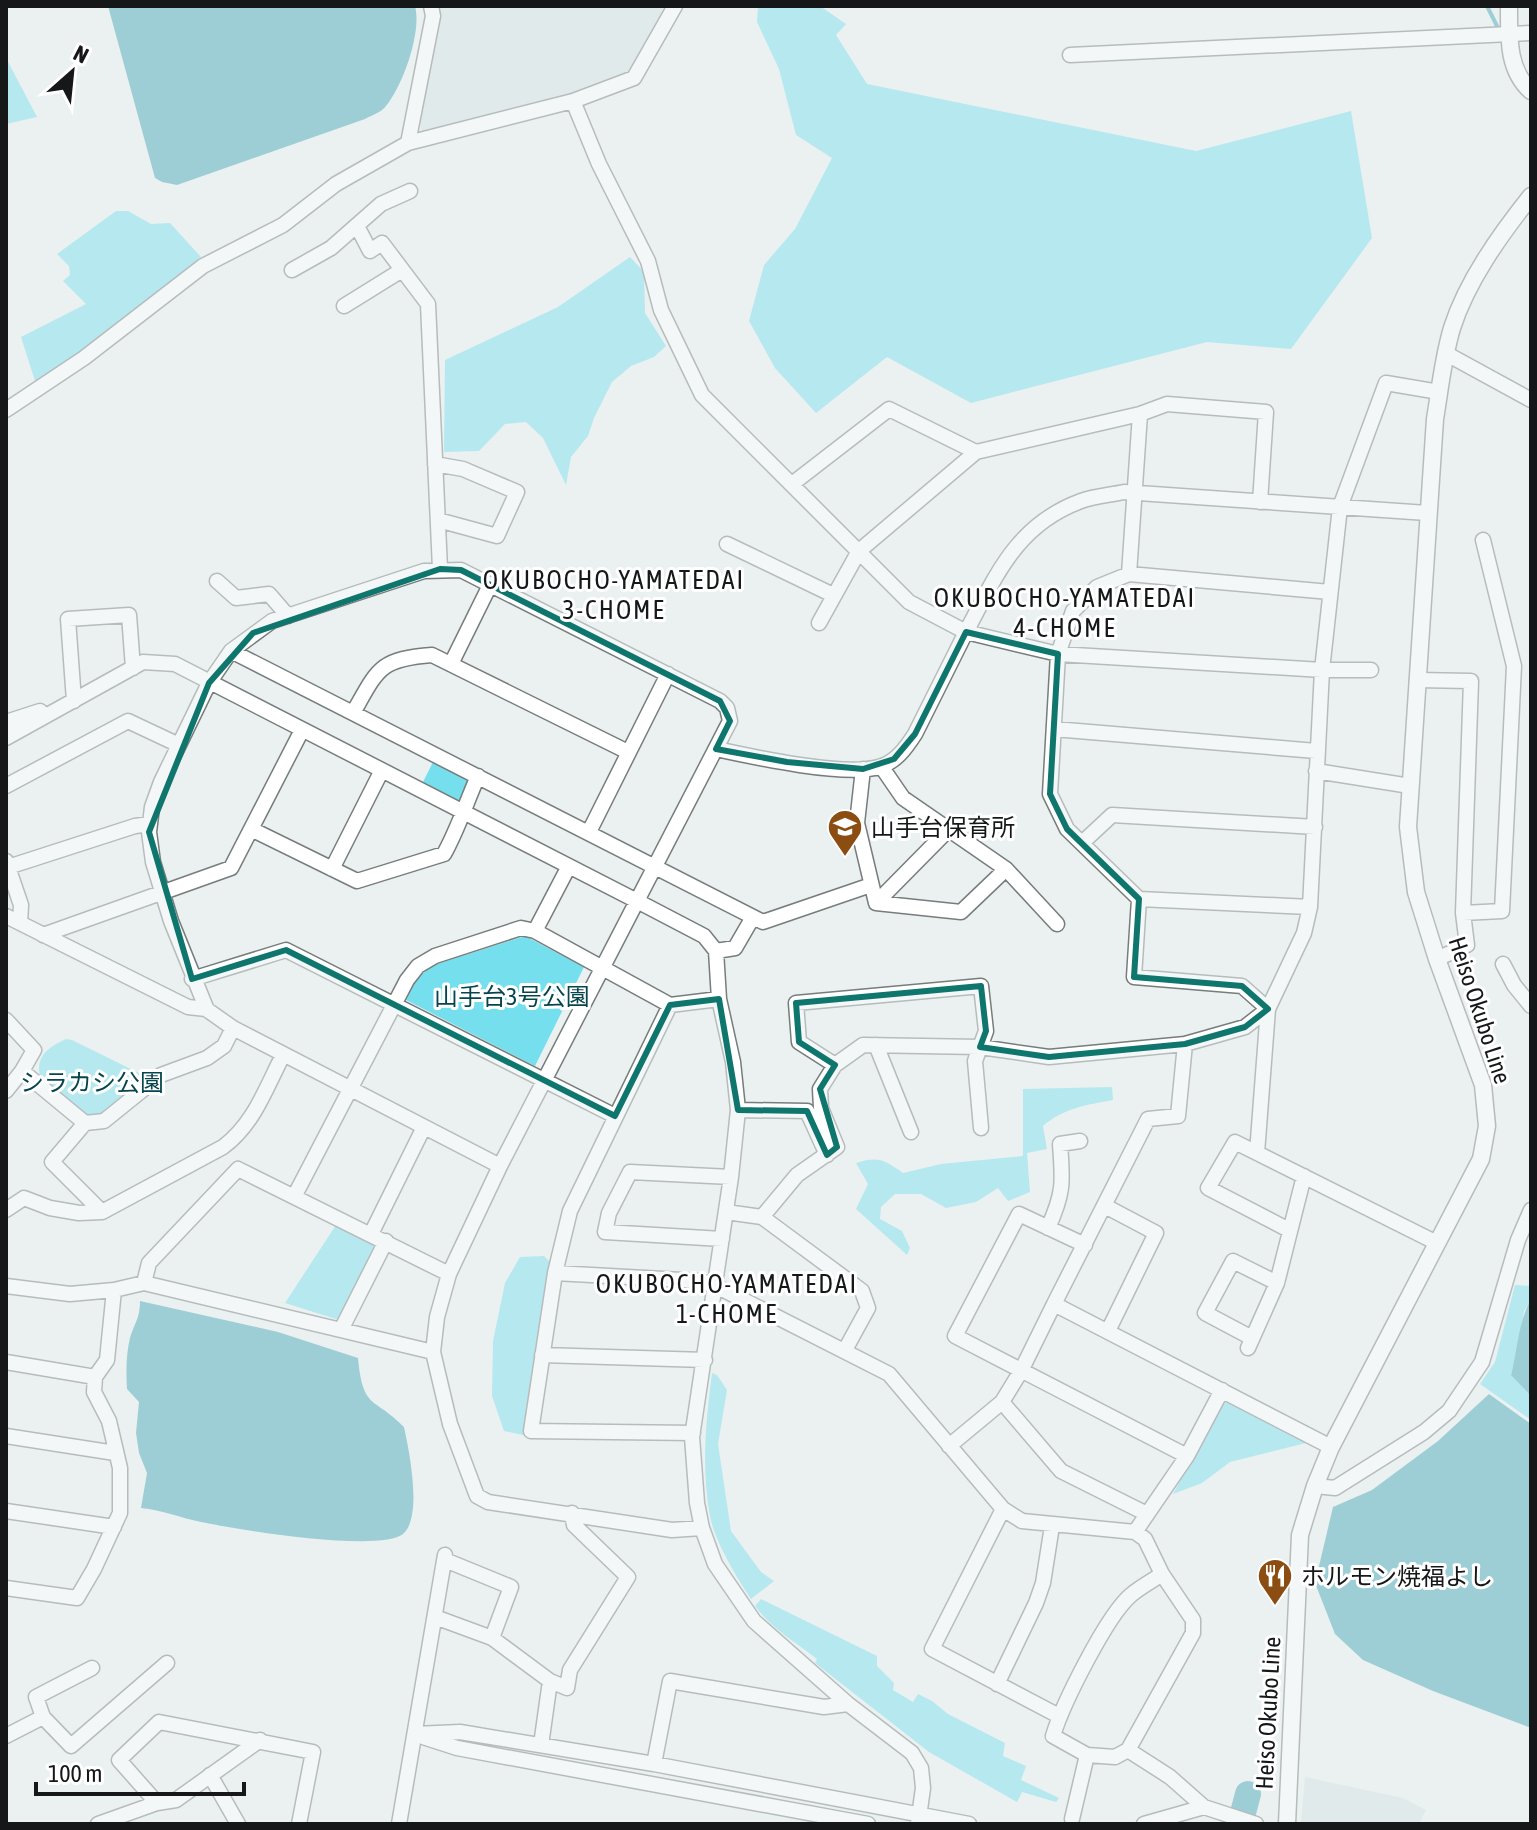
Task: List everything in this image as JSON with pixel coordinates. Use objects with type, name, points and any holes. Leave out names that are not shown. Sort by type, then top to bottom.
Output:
[{"type":"main road","points":[[1509,6],[1513,67],[1517,77],[1531,91]]},
{"type":"main road","name":"Heiso Okubo Line","points":[[1287,1824],[1300,1535],[1331,1447],[1481,1159],[1487,1126],[1483,1085],[1416,892],[1408,827],[1427,513],[1445,353],[1469,291],[1486,260],[1531,196]]},
{"type":"street","points":[[408,143],[433,16],[431,6]]},
{"type":"street","points":[[6,410],[84,358],[203,266],[283,225],[336,184],[408,143],[573,101],[634,78],[675,6]]},
{"type":"street","points":[[1070,55],[1531,33]]},
{"type":"street","points":[[573,101],[599,164],[648,261],[661,310],[702,395],[909,602],[966,632],[1058,654],[1322,670],[1371,670]]},
{"type":"street","points":[[292,270],[331,248],[381,204],[410,191]]},
{"type":"street","points":[[357,226],[370,251],[382,243],[428,304],[440,569]]},
{"type":"street","points":[[344,306],[402,270]]},
{"type":"street","points":[[1445,353],[1531,400]]},
{"type":"street","points":[[1257,1153],[1268,1009],[1304,933],[1310,907],[1322,670],[1340,507],[1386,383],[1439,392]]},
{"type":"street","points":[[819,623],[859,551],[976,452],[1140,414],[1167,404],[1266,412],[1260,502]]},
{"type":"street","points":[[792,484],[889,409],[976,452]]},
{"type":"street","points":[[1129,574],[1140,414]]},
{"type":"street","points":[[435,464],[463,469],[517,492],[497,536],[438,520]]},
{"type":"street","points":[[716,749],[787,762],[863,769],[881,766],[894,759],[915,734],[1009,554],[1054,513],[1083,500],[1124,492],[1427,513]]},
{"type":"street","points":[[1463,913],[1502,911],[1514,666],[1483,540]]},
{"type":"street","points":[[727,544],[833,595]]},
{"type":"street","points":[[207,1010],[192,979],[153,862],[152,807],[209,683],[231,651],[272,621],[424,571],[461,570],[668,674],[720,701],[727,708],[730,721],[500,1166],[449,1274],[437,1317],[433,1352],[450,1424],[477,1496],[488,1502],[672,1530],[702,1528]]},
{"type":"street","points":[[1310,907],[1139,899],[1067,829],[1050,794],[1058,654],[1073,611],[1097,587],[1129,574],[1330,592]]},
{"type":"street","points":[[217,581],[236,598],[269,594],[288,616]]},
{"type":"street","points":[[451,664],[490,585]]},
{"type":"street","points":[[74,701],[68,619],[129,615],[133,668]]},
{"type":"street","points":[[231,651],[763,922],[871,885]]},
{"type":"street","points":[[353,713],[376,673],[402,657],[432,655],[628,752]]},
{"type":"street","points":[[6,738],[143,662],[175,664],[704,936],[716,951],[719,999],[733,1062],[738,1110],[716,1286],[693,1433],[697,1503],[702,1528],[715,1564],[754,1621],[848,1704],[912,1753],[921,1768],[923,1788],[918,1820]]},
{"type":"street","points":[[589,832],[668,674]]},
{"type":"street","points":[[1417,680],[1471,681],[1463,913],[1467,945],[1437,959]]},
{"type":"street","points":[[6,722],[40,711],[46,716]]},
{"type":"street","points":[[6,786],[128,721],[179,745]]},
{"type":"street","points":[[1054,729],[1316,751]]},
{"type":"street","points":[[43,935],[231,868],[302,730]]},
{"type":"street","points":[[881,766],[903,798],[1006,869],[1057,924]]},
{"type":"street","points":[[863,769],[857,823],[876,903]]},
{"type":"street","points":[[332,869],[382,770]]},
{"type":"street","points":[[1316,771],[1410,786]]},
{"type":"street","points":[[251,829],[357,881],[444,854],[460,825],[478,776]]},
{"type":"street","points":[[1082,843],[1112,815],[1315,827]]},
{"type":"street","points":[[20,923],[21,905],[7,864],[150,824]]},
{"type":"street","points":[[876,903],[948,830]]},
{"type":"street","points":[[535,931],[569,866]]},
{"type":"street","points":[[876,903],[961,912],[1006,869]]},
{"type":"street","points":[[1139,899],[1134,977],[1242,986],[1268,1009]]},
{"type":"street","points":[[6,916],[188,1007],[207,1010],[283,1055],[500,1166]]},
{"type":"street","points":[[716,951],[735,948],[753,917]]},
{"type":"street","points":[[295,1195],[394,1004],[418,966],[435,956],[521,928],[535,931],[670,1005],[719,999]]},
{"type":"street","points":[[192,979],[286,950],[615,1116]]},
{"type":"street","points":[[1503,964],[1514,985],[1531,1006]]},
{"type":"street","points":[[835,1065],[799,1042],[796,1003],[981,986],[986,1031],[975,1061],[981,1128]]},
{"type":"street","points":[[670,1005],[570,1211],[555,1273],[531,1431],[693,1433]]},
{"type":"street","points":[[762,1217],[797,1175],[837,1147],[821,1108],[820,1089],[835,1065],[863,1045],[980,1047],[1049,1057],[1185,1044],[1245,1027],[1268,1009]]},
{"type":"street","points":[[6,1020],[34,1050],[6,1091]]},
{"type":"street","points":[[102,1212],[52,1162],[85,1123],[104,1121],[161,1075],[207,1058],[224,1046],[233,1028]]},
{"type":"street","points":[[949,1446],[1002,1402],[1021,1371],[1148,1119],[1178,1116],[1185,1044]]},
{"type":"street","points":[[876,1045],[911,1132]]},
{"type":"street","points":[[6,1210],[24,1198],[50,1208],[79,1213],[102,1212],[223,1147],[250,1121],[283,1055]]},
{"type":"street","points":[[22,1071],[85,1123]]},
{"type":"street","points":[[738,1110],[807,1111],[827,1155]]},
{"type":"street","points":[[371,1234],[424,1127]]},
{"type":"street","points":[[1048,1228],[1060,1202],[1063,1186],[1060,1144],[1080,1141]]},
{"type":"street","points":[[1289,1230],[1208,1188],[1235,1142],[1437,1243]]},
{"type":"street","points":[[144,1283],[149,1263],[238,1169],[449,1274]]},
{"type":"street","points":[[722,1239],[605,1232],[609,1213],[630,1172],[731,1177]]},
{"type":"street","points":[[1277,1283],[1233,1261],[1205,1313],[1250,1343],[1277,1283],[1304,1176]]},
{"type":"street","points":[[1105,1206],[1156,1233],[1108,1331]]},
{"type":"street","points":[[1315,1486],[1335,1488],[1424,1432],[1449,1411],[1482,1362],[1518,1240],[1531,1210]]},
{"type":"street","points":[[726,1212],[762,1217],[862,1291],[868,1308],[845,1350]]},
{"type":"street","points":[[1085,1245],[1019,1214],[955,1336],[1187,1456]]},
{"type":"street","points":[[341,1330],[386,1241]]},
{"type":"street","points":[[555,1273],[700,1281],[716,1286],[889,1374],[1003,1509],[1022,1521],[1135,1532],[1145,1539],[1162,1574],[1193,1620],[1193,1633],[1128,1750],[1115,1757],[1087,1755],[1053,1736],[1059,1716],[1114,1615],[1131,1595],[1162,1574]]},
{"type":"street","points":[[6,1286],[70,1294],[114,1290],[144,1283],[433,1352]]},
{"type":"street","points":[[6,1588],[77,1598],[120,1513],[120,1468],[109,1421],[94,1392],[95,1377],[107,1360],[114,1290]]},
{"type":"street","points":[[1054,1304],[1331,1447]]},
{"type":"street","points":[[542,1355],[705,1360]]},
{"type":"street","points":[[6,1362],[95,1377]]},
{"type":"street","points":[[1135,1532],[1187,1456],[1222,1390]]},
{"type":"street","points":[[1002,1402],[1061,1471],[1147,1514]]},
{"type":"street","points":[[6,1436],[115,1453]]},
{"type":"street","points":[[1003,1509],[932,1649],[1059,1716]]},
{"type":"street","points":[[6,1511],[114,1527]]},
{"type":"street","points":[[435,1617],[492,1638],[550,1681],[567,1688],[570,1670],[628,1577],[574,1525],[572,1513]]},
{"type":"street","points":[[997,1684],[1043,1583],[1052,1526]]},
{"type":"street","points":[[399,1824],[445,1557],[511,1587],[492,1638]]},
{"type":"street","points":[[92,1668],[36,1697],[43,1717],[71,1746],[167,1663]]},
{"type":"street","points":[[541,1745],[550,1681]]},
{"type":"street","points":[[654,1764],[670,1681],[824,1707],[848,1704]]},
{"type":"street","points":[[6,1736],[43,1717]]},
{"type":"street","points":[[157,1803],[119,1760],[159,1722],[313,1752],[299,1824]]},
{"type":"street","points":[[415,1734],[460,1732],[541,1745],[654,1764],[918,1820],[969,1824]]},
{"type":"street","points":[[415,1734],[457,1748],[868,1824]]},
{"type":"street","points":[[98,1824],[157,1803],[176,1800],[260,1740]]},
{"type":"street","points":[[1128,1750],[1170,1777],[1204,1807],[1256,1824]]},
{"type":"street","points":[[1072,1819],[1087,1755]]},
{"type":"street","points":[[210,1775],[238,1824]]},
{"type":"street","points":[[1144,1824],[1204,1807]]},
{"type":"highlighted area","points":[[440,569],[461,570],[720,701],[730,721],[716,749],[787,762],[863,769],[894,759],[915,734],[966,632],[1058,654],[1050,794],[1067,829],[1139,899],[1134,977],[1242,986],[1268,1009],[1245,1027],[1185,1044],[1049,1057],[980,1047],[986,1031],[981,986],[796,1003],[799,1042],[835,1065],[820,1089],[837,1147],[827,1155],[807,1111],[738,1110],[719,999],[670,1005],[615,1116],[286,950],[192,979],[149,832],[209,683],[253,633]]},
{"type":"shaded area","points":[[108,6],[415,6],[416,30],[410,58],[399,85],[379,112],[177,185],[155,178]]},
{"type":"shaded area","points":[[437,6],[669,6],[630,75],[522,113],[423,137],[419,121]]},
{"type":"shaded area","points":[[1531,1300],[1531,1396],[1511,1375],[1521,1326]]},
{"type":"shaded area","points":[[140,1301],[278,1332],[358,1358],[367,1395],[404,1427],[413,1499],[409,1525],[403,1534],[366,1541],[306,1538],[218,1525],[141,1508],[147,1473],[139,1453],[136,1433],[139,1402],[127,1389],[126,1377],[130,1338]]},
{"type":"shaded area","points":[[1489,1394],[1531,1424],[1531,1728],[1433,1691],[1363,1660],[1335,1634],[1315,1583],[1333,1507],[1372,1490],[1438,1441]]},
{"type":"shaded area","points":[[1305,1777],[1403,1798],[1426,1810],[1419,1824],[1301,1824]]},
{"type":"green space","points":[[758,6],[820,6],[846,24],[836,35],[867,84],[1196,151],[1351,111],[1372,238],[1291,349],[1207,342],[971,403],[887,357],[816,413],[775,368],[749,321],[764,265],[795,229],[832,158],[796,135],[779,69],[757,22]]},
{"type":"green space","points":[[6,58],[37,117],[6,124]]},
{"type":"green space","points":[[116,211],[128,211],[151,224],[170,223],[201,257],[149,301],[39,383],[35,381],[21,337],[86,304],[63,281],[70,275],[69,266],[57,254]]},
{"type":"green space","points":[[630,257],[644,272],[645,313],[666,346],[654,357],[631,366],[612,382],[588,436],[571,457],[566,485],[543,438],[526,422],[505,424],[479,451],[444,452],[445,360],[558,307]]},
{"type":"green space","points":[[434,760],[466,776],[468,786],[459,804],[422,784]]},
{"type":"green space","name":"山手台3号公園","points":[[525,936],[584,967],[535,1066],[406,1000],[415,981],[431,966]]},
{"type":"green space","name":"シラカシ公園","points":[[66,1039],[149,1078],[100,1115],[86,1116],[40,1076],[42,1057]]},
{"type":"green space","points":[[1112,1087],[1113,1100],[1067,1111],[1043,1126],[1047,1149],[1027,1153],[1030,1192],[1008,1201],[998,1188],[976,1202],[946,1208],[921,1194],[895,1194],[881,1207],[880,1219],[902,1231],[910,1248],[907,1255],[856,1209],[868,1184],[856,1163],[881,1160],[903,1173],[941,1164],[1023,1156],[1023,1089]]},
{"type":"green space","points":[[336,1225],[379,1245],[339,1320],[285,1303]]},
{"type":"green space","points":[[544,1256],[551,1263],[538,1365],[523,1435],[504,1431],[492,1396],[493,1341],[505,1283],[520,1257]]},
{"type":"green space","points":[[1515,1285],[1531,1286],[1531,1300],[1524,1311],[1511,1374],[1531,1396],[1531,1420],[1480,1384],[1495,1362]]},
{"type":"green space","points":[[712,1373],[717,1375],[727,1390],[718,1444],[731,1531],[761,1572],[774,1581],[751,1599],[721,1548],[710,1516],[705,1462]]},
{"type":"green space","points":[[1228,1401],[1306,1443],[1230,1462],[1202,1483],[1173,1494],[1221,1405]]},
{"type":"green space","points":[[761,1599],[877,1656],[877,1666],[894,1683],[893,1690],[913,1702],[918,1694],[948,1714],[1005,1743],[1003,1756],[1026,1766],[1021,1780],[1059,1798],[1056,1802],[1022,1792],[1017,1802],[929,1752],[815,1663],[817,1659],[769,1622],[755,1606]]},
{"type":"waterway","points":[[1487,6],[1497,26]]},
{"type":"waterway","points":[[1240,1824],[1248,1794]]},
{"type":"place","name":"山手台保育所","points":[[845,858]]},
{"type":"place","name":"ホルモン焼福よし","points":[[1275,1607]]},
{"type":"district","name":"OKUBOCHO-YAMATEDAI 3-CHOME","points":[[614,595]]},
{"type":"district","name":"OKUBOCHO-YAMATEDAI 4-CHOME","points":[[1065,613]]},
{"type":"district","name":"OKUBOCHO-YAMATEDAI 1-CHOME","points":[[727,1299]]}]
